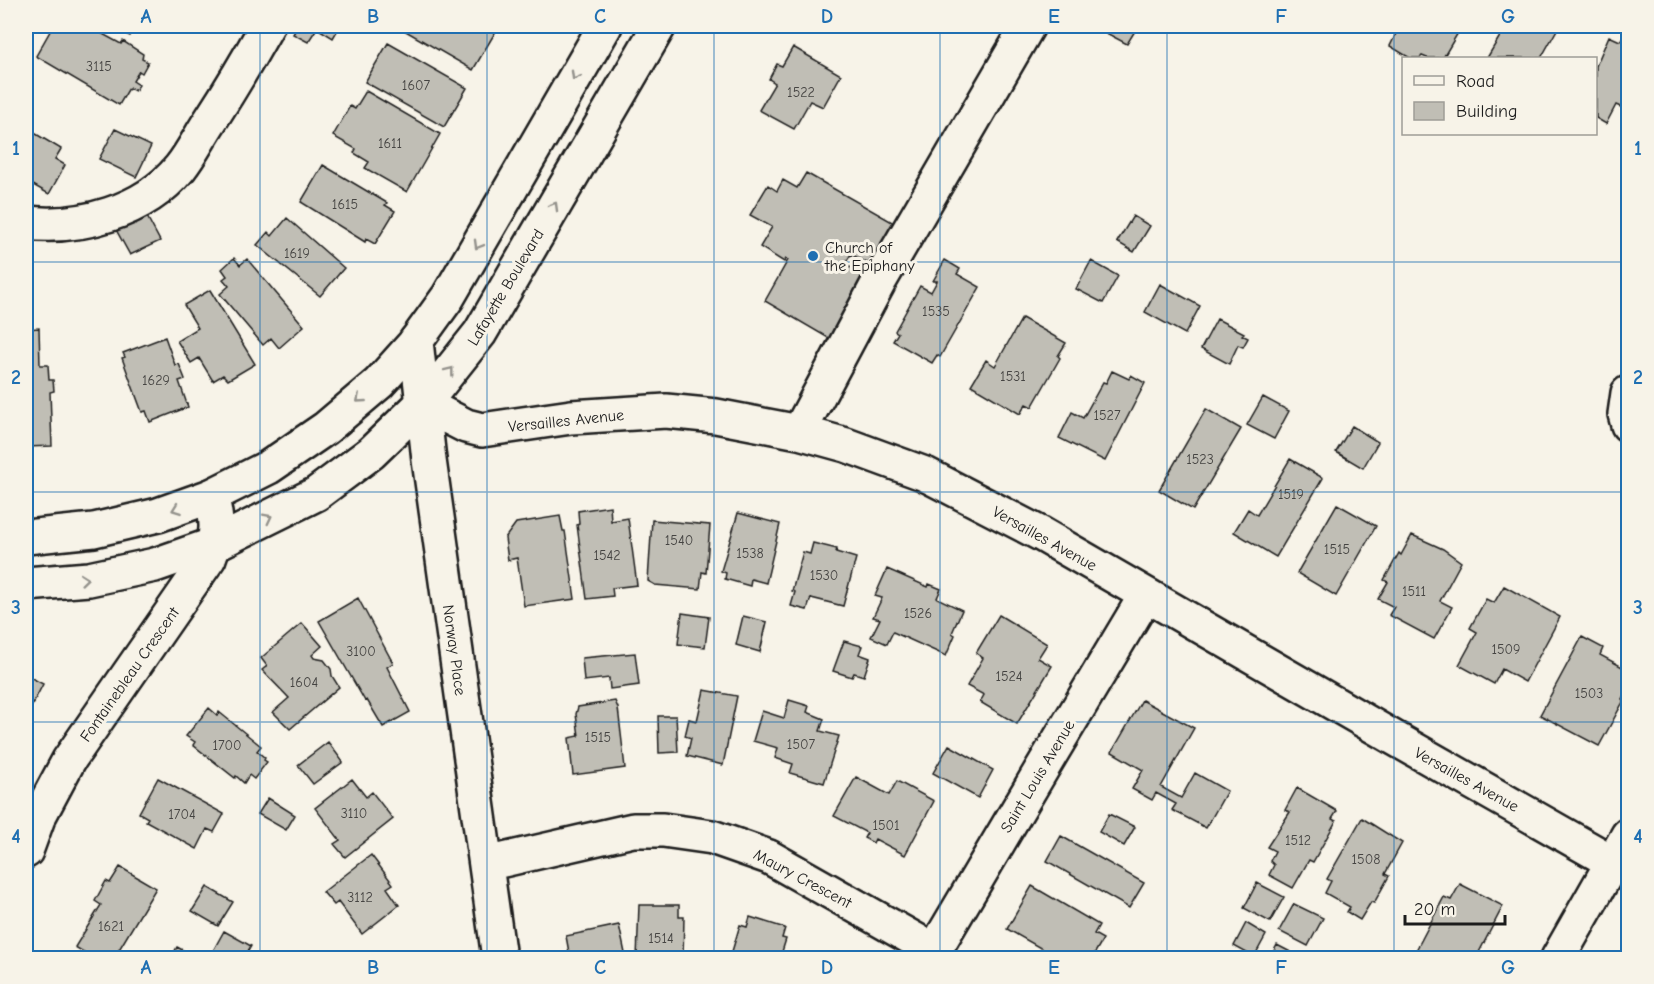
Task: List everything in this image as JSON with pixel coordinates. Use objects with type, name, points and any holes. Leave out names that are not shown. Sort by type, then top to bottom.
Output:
[{"type":"street","points":[[26,224],[44,225],[93,219],[128,208],[159,188],[180,168],[267,26]]},
{"type":"street","points":[[26,537],[105,528],[158,515],[211,496],[269,467],[327,428],[379,383],[416,342],[448,297],[605,26]]},
{"type":"street","name":"Lafayette Boulevard","points":[[26,584],[89,579],[133,570],[154,565],[215,543],[316,494],[371,453],[423,404],[480,333],[659,26]]},
{"type":"street","points":[[799,432],[879,282],[1028,26]]},
{"type":"street","name":"Norway Place","points":[[416,342],[429,460],[499,958]]},
{"type":"street","points":[[1629,393],[1625,414],[1629,425]]},
{"type":"street","name":"Versailles Avenue","points":[[423,404],[466,426],[483,430],[571,417],[666,411],[716,416],[799,432],[925,474],[1041,534],[1396,740],[1624,856]]},
{"type":"street","name":"Fontainebleau Crescent","points":[[26,851],[38,818],[69,760],[209,558],[217,534],[216,513],[211,496]]},
{"type":"street","name":"Saint Louis Avenue","points":[[933,955],[1146,595]]},
{"type":"street","name":"Maury Crescent","points":[[486,864],[633,830],[663,830],[712,837],[769,857],[933,955]]},
{"type":"street","points":[[1558,958],[1624,856]]},
{"type":"building","points":[[53,26],[88,26],[121,44],[123,41],[143,54],[142,59],[148,62],[142,73],[139,71],[133,81],[139,85],[135,91],[129,88],[119,105],[36,56]]},
{"type":"building","points":[[108,26],[135,26],[130,36]]},
{"type":"building","points":[[298,26],[340,26],[333,38],[317,28],[308,42],[293,34]]},
{"type":"building","points":[[397,26],[499,26],[473,70]]},
{"type":"building","points":[[1093,26],[1138,26],[1127,44]]},
{"type":"building","points":[[1400,26],[1462,26],[1444,57],[1408,57],[1390,46]]},
{"type":"building","points":[[1506,26],[1559,26],[1542,57],[1488,57]]},
{"type":"building","points":[[1626,32],[1628,33],[1628,100],[1623,108],[1616,105],[1606,124],[1597,119],[1597,64],[1609,36],[1620,41]]},
{"type":"building","points":[[388,43],[467,88],[444,127],[365,82]]},
{"type":"building","points":[[793,47],[841,75],[823,107],[810,101],[794,129],[759,110],[775,83],[769,79],[777,64],[782,66]]},
{"type":"building","points":[[366,91],[440,134],[407,192],[365,168],[369,162],[354,153],[356,149],[333,136],[350,106],[355,109]]},
{"type":"building","points":[[26,128],[61,149],[55,159],[65,165],[49,194],[26,181]]},
{"type":"building","points":[[115,129],[151,146],[136,177],[99,159]]},
{"type":"building","points":[[323,165],[387,203],[385,205],[395,211],[375,244],[366,239],[365,242],[301,202]]},
{"type":"building","name":"Church of the Epiphany","points":[[806,173],[894,223],[870,265],[851,254],[845,264],[866,277],[830,339],[765,301],[788,260],[784,262],[760,247],[772,227],[750,215],[768,185],[777,191],[783,180],[797,188]]},
{"type":"building","points":[[144,211],[160,241],[130,255],[114,226]]},
{"type":"building","points":[[1133,216],[1150,226],[1134,252],[1117,242]]},
{"type":"building","points":[[287,218],[344,268],[320,296],[257,245],[268,232],[272,236]]},
{"type":"building","points":[[234,258],[240,265],[247,259],[304,326],[279,348],[271,338],[263,345],[220,294],[229,286],[223,279],[227,276],[222,269]]},
{"type":"building","points":[[945,260],[960,269],[957,274],[980,287],[940,357],[937,355],[932,363],[893,341],[898,333],[895,331],[920,286],[931,292],[937,281],[933,281]]},
{"type":"building","points":[[1091,261],[1118,276],[1103,303],[1076,289]]},
{"type":"building","points":[[1160,284],[1200,306],[1185,334],[1145,312]]},
{"type":"building","points":[[210,290],[255,364],[228,380],[223,375],[213,381],[199,358],[191,363],[177,341],[198,328],[184,305]]},
{"type":"building","points":[[1022,318],[1066,343],[1032,407],[1026,404],[1020,414],[971,385],[986,360],[995,366]]},
{"type":"building","points":[[1217,319],[1244,333],[1242,335],[1248,338],[1243,347],[1238,345],[1229,364],[1201,349]]},
{"type":"building","points":[[39,328],[40,365],[48,365],[49,380],[53,380],[54,391],[50,392],[52,446],[26,447],[26,329]]},
{"type":"building","points":[[165,337],[175,365],[179,364],[185,379],[179,381],[188,407],[150,422],[146,411],[142,412],[122,358],[125,357],[123,353]]},
{"type":"building","points":[[1112,371],[1129,379],[1131,375],[1145,383],[1105,461],[1059,438],[1072,412],[1083,418],[1103,382],[1106,383]]},
{"type":"building","points":[[1263,397],[1289,411],[1274,439],[1247,425]]},
{"type":"building","points":[[1206,409],[1241,429],[1193,510],[1159,490]]},
{"type":"building","points":[[1352,426],[1378,442],[1363,468],[1336,452]]},
{"type":"building","points":[[1290,459],[1323,478],[1276,557],[1234,532],[1248,509],[1257,515]]},
{"type":"building","points":[[1337,504],[1376,526],[1336,596],[1297,573]]},
{"type":"building","points":[[610,506],[611,521],[628,518],[637,585],[612,588],[613,596],[587,599],[577,525],[579,524],[578,511]]},
{"type":"building","points":[[738,513],[780,524],[766,583],[751,579],[750,586],[725,579],[726,573],[721,571]]},
{"type":"building","points":[[560,516],[563,531],[565,531],[575,599],[524,606],[517,558],[508,560],[505,538],[516,523]]},
{"type":"building","points":[[652,520],[710,525],[706,573],[702,572],[700,589],[655,585],[648,581]]},
{"type":"building","points":[[1412,535],[1443,549],[1461,562],[1440,601],[1452,607],[1434,639],[1389,615],[1394,607],[1378,599],[1388,582],[1384,580]]},
{"type":"building","points":[[813,543],[837,549],[836,552],[856,558],[843,606],[811,598],[807,610],[791,606],[795,592],[792,591],[803,552],[810,554]]},
{"type":"building","points":[[887,569],[928,587],[929,584],[941,589],[937,598],[962,610],[952,633],[955,635],[946,656],[893,632],[887,644],[871,637],[880,619],[873,617],[882,598],[875,596]]},
{"type":"building","points":[[1504,586],[1560,617],[1525,682],[1502,669],[1494,684],[1459,665],[1477,632],[1470,628],[1486,599],[1494,603]]},
{"type":"building","points":[[358,598],[393,663],[387,667],[410,712],[383,727],[367,700],[365,701],[319,621]]},
{"type":"building","points":[[682,613],[709,617],[705,647],[678,644]]},
{"type":"building","points":[[999,615],[1047,644],[1038,658],[1052,666],[1017,724],[980,702],[984,695],[967,686],[983,658],[976,653]]},
{"type":"building","points":[[743,616],[767,622],[760,652],[736,645]]},
{"type":"building","points":[[302,623],[322,646],[312,655],[314,658],[324,660],[339,687],[290,729],[273,712],[289,698],[262,670],[267,666],[261,658]]},
{"type":"building","points":[[1582,637],[1603,648],[1600,655],[1628,670],[1628,687],[1622,699],[1624,700],[1599,746],[1540,715]]},
{"type":"building","points":[[844,641],[862,646],[859,654],[870,658],[864,676],[854,673],[852,677],[833,671]]},
{"type":"building","points":[[635,653],[639,685],[610,689],[609,678],[584,681],[582,658]]},
{"type":"building","points":[[26,675],[43,684],[26,717]]},
{"type":"building","points":[[704,690],[737,696],[723,765],[687,756],[691,738],[685,736],[689,719],[697,721]]},
{"type":"building","points":[[789,700],[809,706],[807,712],[824,719],[820,731],[839,736],[824,783],[790,773],[793,764],[775,758],[778,748],[753,741],[762,711],[784,718]]},
{"type":"building","points":[[1142,700],[1194,728],[1161,787],[1181,798],[1195,773],[1227,791],[1206,828],[1172,810],[1176,804],[1156,793],[1152,800],[1132,789],[1143,770],[1112,752]]},
{"type":"building","points":[[615,701],[618,708],[625,768],[573,775],[569,738],[579,736],[576,714],[578,707]]},
{"type":"building","points":[[209,708],[217,715],[219,712],[261,746],[257,751],[267,762],[254,779],[249,775],[244,783],[236,776],[235,778],[193,745],[195,742],[186,736]]},
{"type":"building","points":[[658,716],[676,716],[678,752],[659,753]]},
{"type":"building","points":[[328,742],[343,762],[313,784],[298,765]]},
{"type":"building","points":[[949,745],[993,770],[978,798],[933,773]]},
{"type":"building","points":[[856,777],[889,795],[897,781],[934,801],[905,855],[875,839],[873,843],[864,838],[867,833],[834,816]]},
{"type":"building","points":[[158,778],[224,814],[214,832],[207,829],[197,849],[146,821],[148,818],[139,813]]},
{"type":"building","points":[[352,779],[366,797],[372,792],[393,819],[345,857],[334,844],[340,840],[315,808]]},
{"type":"building","points":[[1297,788],[1337,811],[1332,819],[1336,821],[1313,862],[1309,860],[1293,888],[1269,875],[1274,865],[1270,861],[1275,851],[1267,847],[1290,812],[1285,810]]},
{"type":"building","points":[[268,798],[295,815],[286,830],[258,814]]},
{"type":"building","points":[[1109,814],[1135,827],[1124,846],[1099,832]]},
{"type":"building","points":[[1362,818],[1402,843],[1385,874],[1389,876],[1374,903],[1371,902],[1360,920],[1347,912],[1350,907],[1325,893],[1331,881],[1327,879]]},
{"type":"building","points":[[1061,836],[1144,883],[1129,908],[1047,861]]},
{"type":"building","points":[[371,855],[393,884],[387,888],[399,905],[362,934],[338,902],[334,905],[323,892]]},
{"type":"building","points":[[120,867],[156,888],[114,958],[94,958],[75,947],[101,905],[95,901],[106,881],[110,883]]},
{"type":"building","points":[[1257,883],[1284,897],[1270,922],[1244,908]]},
{"type":"building","points":[[1460,884],[1503,906],[1476,958],[1418,958],[1413,956],[1444,897],[1451,900]]},
{"type":"building","points":[[1032,886],[1099,925],[1094,934],[1103,939],[1092,958],[1058,958],[1007,929]]},
{"type":"building","points":[[207,887],[233,902],[218,926],[192,911]]},
{"type":"building","points":[[1294,904],[1323,918],[1308,946],[1279,931]]},
{"type":"building","points":[[639,905],[679,905],[679,917],[684,917],[683,958],[637,958]]},
{"type":"building","points":[[750,917],[785,928],[782,938],[786,939],[780,958],[730,958],[740,925],[747,927]]},
{"type":"building","points":[[1246,923],[1266,935],[1254,957],[1234,946]]},
{"type":"building","points":[[619,925],[626,958],[570,958],[566,936]]},
{"type":"building","points":[[224,931],[251,946],[244,958],[209,958]]},
{"type":"building","points":[[1277,945],[1302,958],[1270,958]]},
{"type":"building","points":[[177,947],[197,958],[171,958]]},
{"type":"place","name":"Church of the Epiphany","points":[[813,256]]}]
